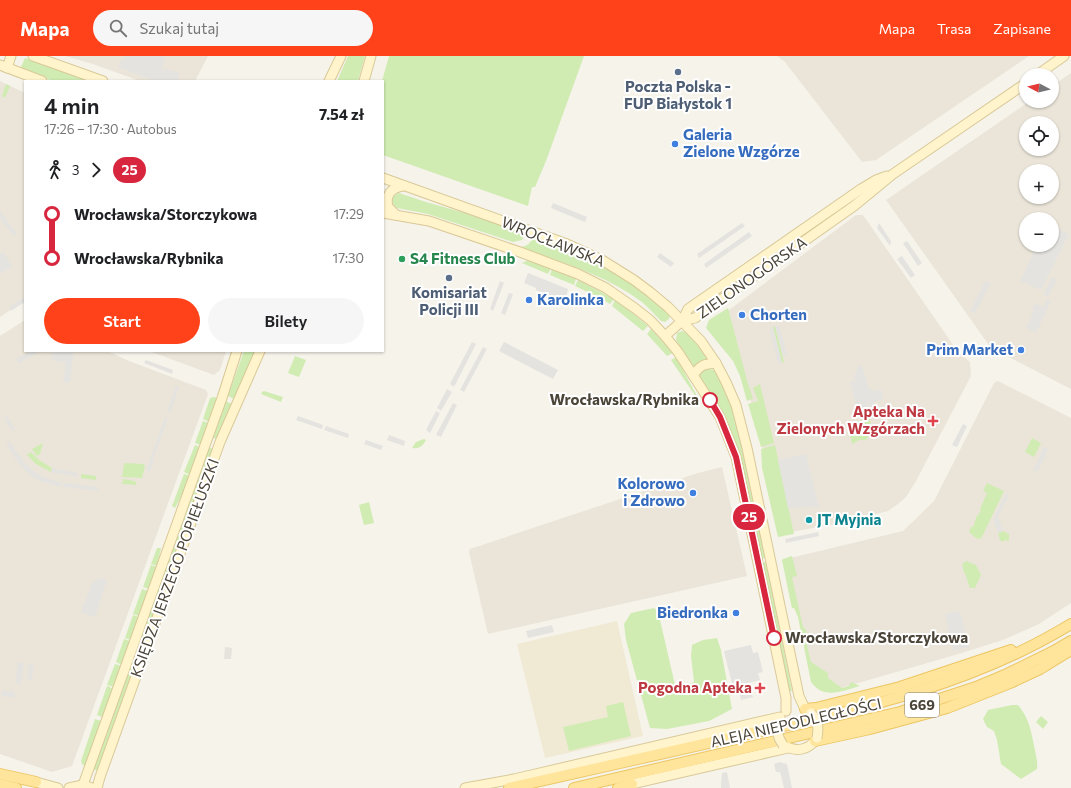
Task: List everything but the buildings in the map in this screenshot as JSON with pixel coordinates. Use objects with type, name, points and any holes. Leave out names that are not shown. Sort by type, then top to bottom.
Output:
[{"type":"main road","points":[[11,56],[3,67],[39,80]]},
{"type":"main road","points":[[33,56],[100,80]]},
{"type":"main road","points":[[329,80],[341,56]]},
{"type":"main road","points":[[364,80],[372,56]]},
{"type":"main road","points":[[1047,68],[1064,56]]},
{"type":"main road","name":"ZIELONOGÓRSKA","points":[[665,336],[682,322],[688,309],[862,189],[876,180],[893,174],[1019,88]]},
{"type":"main road","name":"WROCŁAWSKA","points":[[384,178],[567,244],[590,254],[634,280],[668,307],[701,341],[716,363],[736,405],[747,448],[799,696],[808,711]]},
{"type":"main road","points":[[396,215],[388,207],[387,198],[393,189],[403,186]]},
{"type":"main road","name":"WROCŁAWSKA","points":[[384,213],[429,221],[520,252],[578,274],[606,288],[636,309],[650,320],[678,352],[720,417],[736,457],[785,691],[787,704],[781,716]]},
{"type":"main road","name":"KSIĘDZA JERZEGO POPIEŁUSZKI","points":[[87,787],[237,352]]},
{"type":"main road","name":"KSIĘDZA JERZEGO POPIEŁUSZKI","points":[[97,788],[220,442],[260,352]]},
{"type":"main road","points":[[693,375],[700,366],[716,363]]},
{"type":"main road","points":[[208,436],[209,441],[212,444],[217,445],[220,442]]},
{"type":"main road","points":[[808,711],[900,687],[1007,652],[1071,618]]},
{"type":"main road","name":"ALEJA NIEPODLEGŁOŚCI","points":[[509,788],[827,716],[898,698],[942,684],[1003,660],[1071,624]]},
{"type":"main road","name":"ALEJA NIEPODLEGŁOŚCI","points":[[574,788],[900,712],[976,687],[1007,674],[1071,641]]},
{"type":"main road","points":[[816,739],[870,729],[947,708],[1010,684],[1040,669],[1071,650]]},
{"type":"main road","points":[[465,788],[514,779],[781,716],[795,708],[808,711],[815,718],[818,724],[816,739],[810,746],[803,749],[795,750],[786,746],[779,740],[777,734],[776,727],[781,716]]},
{"type":"main road","points":[[618,788],[786,746]]},
{"type":"main road","points":[[0,774],[58,788]]},
{"type":"main road","points":[[0,784],[16,788]]},
{"type":"main road","points":[[622,788],[632,784]]},
{"type":"main road","points":[[69,788],[87,787]]},
{"type":"shaded area","points":[[65,56],[208,56],[196,80],[137,80],[90,63]]},
{"type":"shaded area","points":[[125,56],[165,57],[162,68],[180,73],[178,78],[179,80],[151,80],[118,67],[120,61],[123,61]]},
{"type":"shaded area","points":[[777,56],[1029,56],[876,160],[862,162],[785,62]]},
{"type":"shaded area","points":[[1071,73],[1071,389],[991,348],[886,200],[1020,108],[1059,108],[1059,81]]},
{"type":"shaded area","points":[[0,81],[24,93],[24,301],[0,317]]},
{"type":"shaded area","points":[[553,203],[587,217],[585,222],[551,208]]},
{"type":"shaded area","points":[[0,212],[17,233],[14,236],[0,219]]},
{"type":"shaded area","points":[[856,215],[863,215],[956,349],[970,362],[971,376],[916,481],[906,497],[898,504],[888,511],[836,524],[780,534],[767,466],[744,375],[709,325]]},
{"type":"shaded area","points":[[742,223],[745,226],[699,258],[697,254]]},
{"type":"shaded area","points":[[879,223],[891,241],[890,246],[877,228]]},
{"type":"shaded area","points":[[1059,229],[1069,234],[1041,290],[1020,281],[1034,252],[1059,252]]},
{"type":"shaded area","points":[[749,232],[752,236],[706,268],[704,264]]},
{"type":"shaded area","points":[[907,241],[922,263],[918,266],[903,243]]},
{"type":"shaded area","points":[[4,252],[12,267],[0,274],[0,254]]},
{"type":"shaded area","points":[[660,253],[674,263],[671,267],[657,257]]},
{"type":"shaded area","points":[[902,256],[915,275],[911,278],[897,259]]},
{"type":"shaded area","points":[[528,273],[568,289],[566,298],[562,297],[561,300],[536,290],[536,288],[524,283]]},
{"type":"shaded area","points":[[1052,277],[1057,280],[1048,297],[1043,294]]},
{"type":"shaded area","points":[[500,281],[504,283],[493,311],[490,309]]},
{"type":"shaded area","points":[[985,281],[991,283],[975,313],[970,311]]},
{"type":"shaded area","points":[[509,293],[513,294],[505,315],[501,313]]},
{"type":"shaded area","points":[[24,298],[24,303],[11,311],[9,307]]},
{"type":"shaded area","points":[[1047,299],[1051,301],[1036,333],[1026,328],[1034,311],[1032,309],[1035,303],[1043,307]]},
{"type":"shaded area","points":[[24,321],[24,352],[109,352],[206,390],[208,394],[72,766],[52,772],[0,754],[0,336]]},
{"type":"shaded area","points":[[779,325],[787,354],[783,355],[775,326]]},
{"type":"shaded area","points":[[773,327],[782,363],[778,364],[770,331]]},
{"type":"shaded area","points":[[472,342],[476,344],[454,387],[450,384]]},
{"type":"shaded area","points":[[504,342],[558,370],[553,379],[499,351]]},
{"type":"shaded area","points":[[483,347],[487,349],[464,392],[460,390]]},
{"type":"shaded area","points":[[29,352],[38,352],[19,364],[16,359]]},
{"type":"shaded area","points":[[52,352],[72,352],[70,383],[63,382],[66,363],[51,360]]},
{"type":"shaded area","points":[[152,352],[226,352],[220,370],[214,375]]},
{"type":"shaded area","points":[[146,360],[173,370],[172,374],[144,363]]},
{"type":"shaded area","points":[[862,365],[869,389],[873,391],[881,389],[883,399],[874,402],[876,408],[870,409],[868,403],[866,404],[869,413],[859,415],[850,382],[855,381],[854,376],[859,366]]},
{"type":"shaded area","points":[[998,381],[1071,418],[1071,603],[1039,624],[1003,640],[955,655],[841,688],[814,680],[786,559],[903,531],[934,501],[994,383]]},
{"type":"shaded area","points":[[176,386],[179,387],[170,413],[167,412]]},
{"type":"shaded area","points":[[447,389],[452,392],[441,411],[437,408]]},
{"type":"shaded area","points":[[453,403],[457,405],[441,437],[436,435]]},
{"type":"shaded area","points":[[436,411],[440,413],[430,433],[426,430]]},
{"type":"shaded area","points":[[7,416],[15,429],[12,431],[4,418]]},
{"type":"shaded area","points":[[298,416],[323,425],[322,429],[296,420]]},
{"type":"shaded area","points":[[165,417],[168,418],[150,472],[146,471]]},
{"type":"shaded area","points":[[963,424],[967,426],[957,447],[952,445]]},
{"type":"shaded area","points":[[326,426],[349,434],[348,438],[324,430]]},
{"type":"shaded area","points":[[389,435],[405,441],[404,446],[387,440]]},
{"type":"shaded area","points":[[366,440],[383,446],[381,450],[364,444]]},
{"type":"shaded area","points":[[9,441],[23,461],[32,470],[41,476],[62,483],[61,487],[40,481],[26,471],[14,457],[6,443]]},
{"type":"shaded area","points":[[1044,447],[1048,449],[1038,472],[1033,470]]},
{"type":"shaded area","points":[[806,454],[819,507],[788,508],[778,460]]},
{"type":"shaded area","points":[[722,467],[747,576],[488,634],[469,552],[470,549],[698,473]]},
{"type":"shaded area","points":[[52,468],[78,473],[78,477],[51,472]]},
{"type":"shaded area","points":[[64,483],[98,487],[98,491],[63,487]]},
{"type":"shaded area","points":[[1006,494],[1009,495],[998,517],[1003,531],[998,533],[993,519]]},
{"type":"shaded area","points":[[818,532],[819,536],[786,543],[785,539]]},
{"type":"shaded area","points":[[101,578],[107,580],[95,617],[81,612],[92,583]]},
{"type":"shaded area","points":[[960,611],[969,647],[953,651],[945,614]]},
{"type":"shaded area","points":[[617,621],[643,736],[545,758],[517,644]]},
{"type":"shaded area","points":[[552,625],[554,632],[528,638],[526,631]]},
{"type":"shaded area","points":[[751,645],[753,653],[758,652],[763,672],[758,673],[760,680],[749,683],[753,697],[741,700],[737,684],[732,684],[724,651]]},
{"type":"shaded area","points":[[225,647],[232,648],[231,659],[224,659]]},
{"type":"shaded area","points":[[18,662],[24,663],[21,684],[15,683]]},
{"type":"shaded area","points":[[29,664],[34,664],[32,680],[27,679]]},
{"type":"shaded area","points":[[2,690],[15,692],[14,698],[1,696]]},
{"type":"shaded area","points":[[779,762],[787,764],[792,788],[784,788],[780,772],[776,772],[774,764]]},
{"type":"shaded area","points":[[727,772],[730,788],[721,788],[722,773]]},
{"type":"green space","points":[[348,56],[365,56],[358,80],[337,80]]},
{"type":"green space","points":[[389,56],[584,56],[546,161],[535,187],[532,187],[528,206],[384,155],[384,80],[382,80]]},
{"type":"green space","points":[[25,58],[88,80],[50,80],[20,69]]},
{"type":"green space","points":[[6,84],[10,86],[5,98],[2,96]]},
{"type":"green space","points":[[399,193],[465,213],[526,234],[522,240],[513,242],[428,214],[397,208],[392,201],[394,196]]},
{"type":"green space","points":[[533,236],[591,259],[619,273],[651,296],[670,314],[669,319],[665,322],[661,321],[642,302],[614,284],[583,270],[519,247],[528,244]]},
{"type":"green space","points":[[529,260],[551,268],[548,274],[522,263]]},
{"type":"green space","points":[[552,269],[576,279],[574,285],[550,275]]},
{"type":"green space","points":[[578,280],[614,299],[610,304],[575,286]]},
{"type":"green space","points":[[615,300],[648,326],[643,331],[612,306]]},
{"type":"green space","points":[[728,308],[753,398],[747,401],[740,376],[733,361],[706,328],[709,320]]},
{"type":"green space","points":[[775,326],[784,362],[782,363],[773,327]]},
{"type":"green space","points":[[651,329],[673,353],[667,356],[647,334]]},
{"type":"green space","points":[[682,331],[686,332],[710,359],[700,362],[693,368],[676,340],[677,333]]},
{"type":"green space","points":[[244,352],[256,352],[234,399],[228,396]]},
{"type":"green space","points":[[295,356],[306,360],[299,377],[288,373]]},
{"type":"green space","points":[[676,357],[697,396],[696,397],[671,360]]},
{"type":"green space","points":[[706,368],[714,370],[718,374],[735,416],[765,558],[761,559],[740,460],[699,377],[700,372]]},
{"type":"green space","points":[[760,384],[774,443],[761,447],[748,404],[758,401],[753,388]]},
{"type":"green space","points":[[264,391],[283,397],[281,402],[261,394]]},
{"type":"green space","points":[[210,398],[218,398],[209,422],[203,419]]},
{"type":"green space","points":[[225,401],[232,404],[218,439],[212,438]]},
{"type":"green space","points":[[870,418],[871,430],[866,440],[859,440],[852,444],[848,424]]},
{"type":"green space","points":[[203,421],[208,423],[201,445],[195,443]]},
{"type":"green space","points":[[1032,438],[1041,443],[1034,457],[1025,452]]},
{"type":"green space","points":[[424,439],[426,440],[422,445],[417,448],[412,448],[416,442]]},
{"type":"green space","points":[[43,443],[40,454],[37,456],[32,449]]},
{"type":"green space","points":[[195,445],[200,447],[190,475],[184,472]]},
{"type":"green space","points":[[775,445],[794,534],[778,537],[762,468],[761,449]]},
{"type":"green space","points":[[209,447],[213,449],[215,448],[98,771],[93,769]]},
{"type":"green space","points":[[31,452],[39,460],[52,468],[51,472],[36,464],[27,455]]},
{"type":"green space","points":[[124,464],[143,464],[145,466],[142,478],[122,477]]},
{"type":"green space","points":[[81,474],[96,476],[96,480],[81,478]]},
{"type":"green space","points":[[184,474],[190,476],[175,508],[172,506]]},
{"type":"green space","points":[[123,479],[135,481],[137,485],[122,484]]},
{"type":"green space","points":[[987,483],[1004,491],[981,539],[977,539],[969,532],[981,510],[980,509],[987,493],[983,491]]},
{"type":"green space","points":[[369,502],[374,523],[364,525],[359,505]]},
{"type":"green space","points":[[1003,531],[1009,534],[1009,541],[1005,540],[1003,542],[1000,540],[998,533]]},
{"type":"green space","points":[[157,548],[161,548],[157,566],[151,564]]},
{"type":"green space","points":[[792,556],[797,576],[792,577],[803,627],[806,630],[807,636],[811,635],[812,640],[806,641],[811,662],[828,673],[828,678],[842,688],[849,686],[851,682],[860,686],[834,693],[822,691],[816,688],[811,682],[798,617],[794,608],[792,608],[782,560]]},
{"type":"green space","points":[[966,561],[976,565],[981,575],[975,588],[970,588],[964,573],[962,564]]},
{"type":"green space","points":[[766,562],[792,691],[789,691],[762,563]]},
{"type":"green space","points":[[151,565],[157,567],[149,589],[143,587]]},
{"type":"green space","points":[[142,589],[148,591],[139,616],[133,614]]},
{"type":"green space","points":[[654,608],[658,611],[675,685],[684,686],[694,682],[691,656],[692,645],[703,640],[717,638],[721,650],[732,709],[709,721],[667,729],[650,728],[626,640],[624,624],[631,613]]},
{"type":"green space","points":[[133,615],[139,617],[131,640],[125,638]]},
{"type":"green space","points":[[124,639],[130,641],[122,665],[116,662]]},
{"type":"green space","points":[[115,664],[122,666],[114,687],[107,685]]},
{"type":"green space","points":[[107,686],[114,689],[102,717],[97,715]]},
{"type":"green space","points":[[623,702],[631,736],[569,751],[563,727],[608,717],[606,706]]},
{"type":"green space","points":[[1018,705],[1028,721],[1037,762],[1037,769],[1021,779],[1001,764],[994,731],[987,727],[983,719],[988,710]]},
{"type":"green space","points":[[1041,716],[1048,722],[1043,729],[1036,722]]},
{"type":"green space","points":[[95,719],[102,722],[86,767],[81,761]]},
{"type":"bus line","name":"25","points":[[710,400],[720,417],[736,457],[774,638]]},
{"type":"place","name":"Poczta Polska - FUP Białystok 1","points":[[678,72]]},
{"type":"place","name":"Galeria Zielone Wzgórze","points":[[675,144]]},
{"type":"place","name":"S4 Fitness Club","points":[[402,259]]},
{"type":"place","name":"Komisariat Policji III","points":[[449,278]]},
{"type":"place","name":"Karolinka","points":[[529,300]]},
{"type":"place","name":"Chorten","points":[[742,315]]},
{"type":"place","name":"Prim Market","points":[[1021,350]]},
{"type":"place","name":"Wrocławska/Rybnika","points":[[710,400]]},
{"type":"place","name":"Apteka Na Zielonych Wzgórzach","points":[[933,421]]},
{"type":"place","name":"Kolorowo i Zdrowo","points":[[693,493]]},
{"type":"place","name":"JT Myjnia","points":[[809,520]]},
{"type":"place","name":"Biedronka","points":[[736,613]]},
{"type":"place","name":"Wrocławska/Storczykowa","points":[[774,638]]},
{"type":"place","name":"Pogodna Apteka","points":[[760,688]]}]
